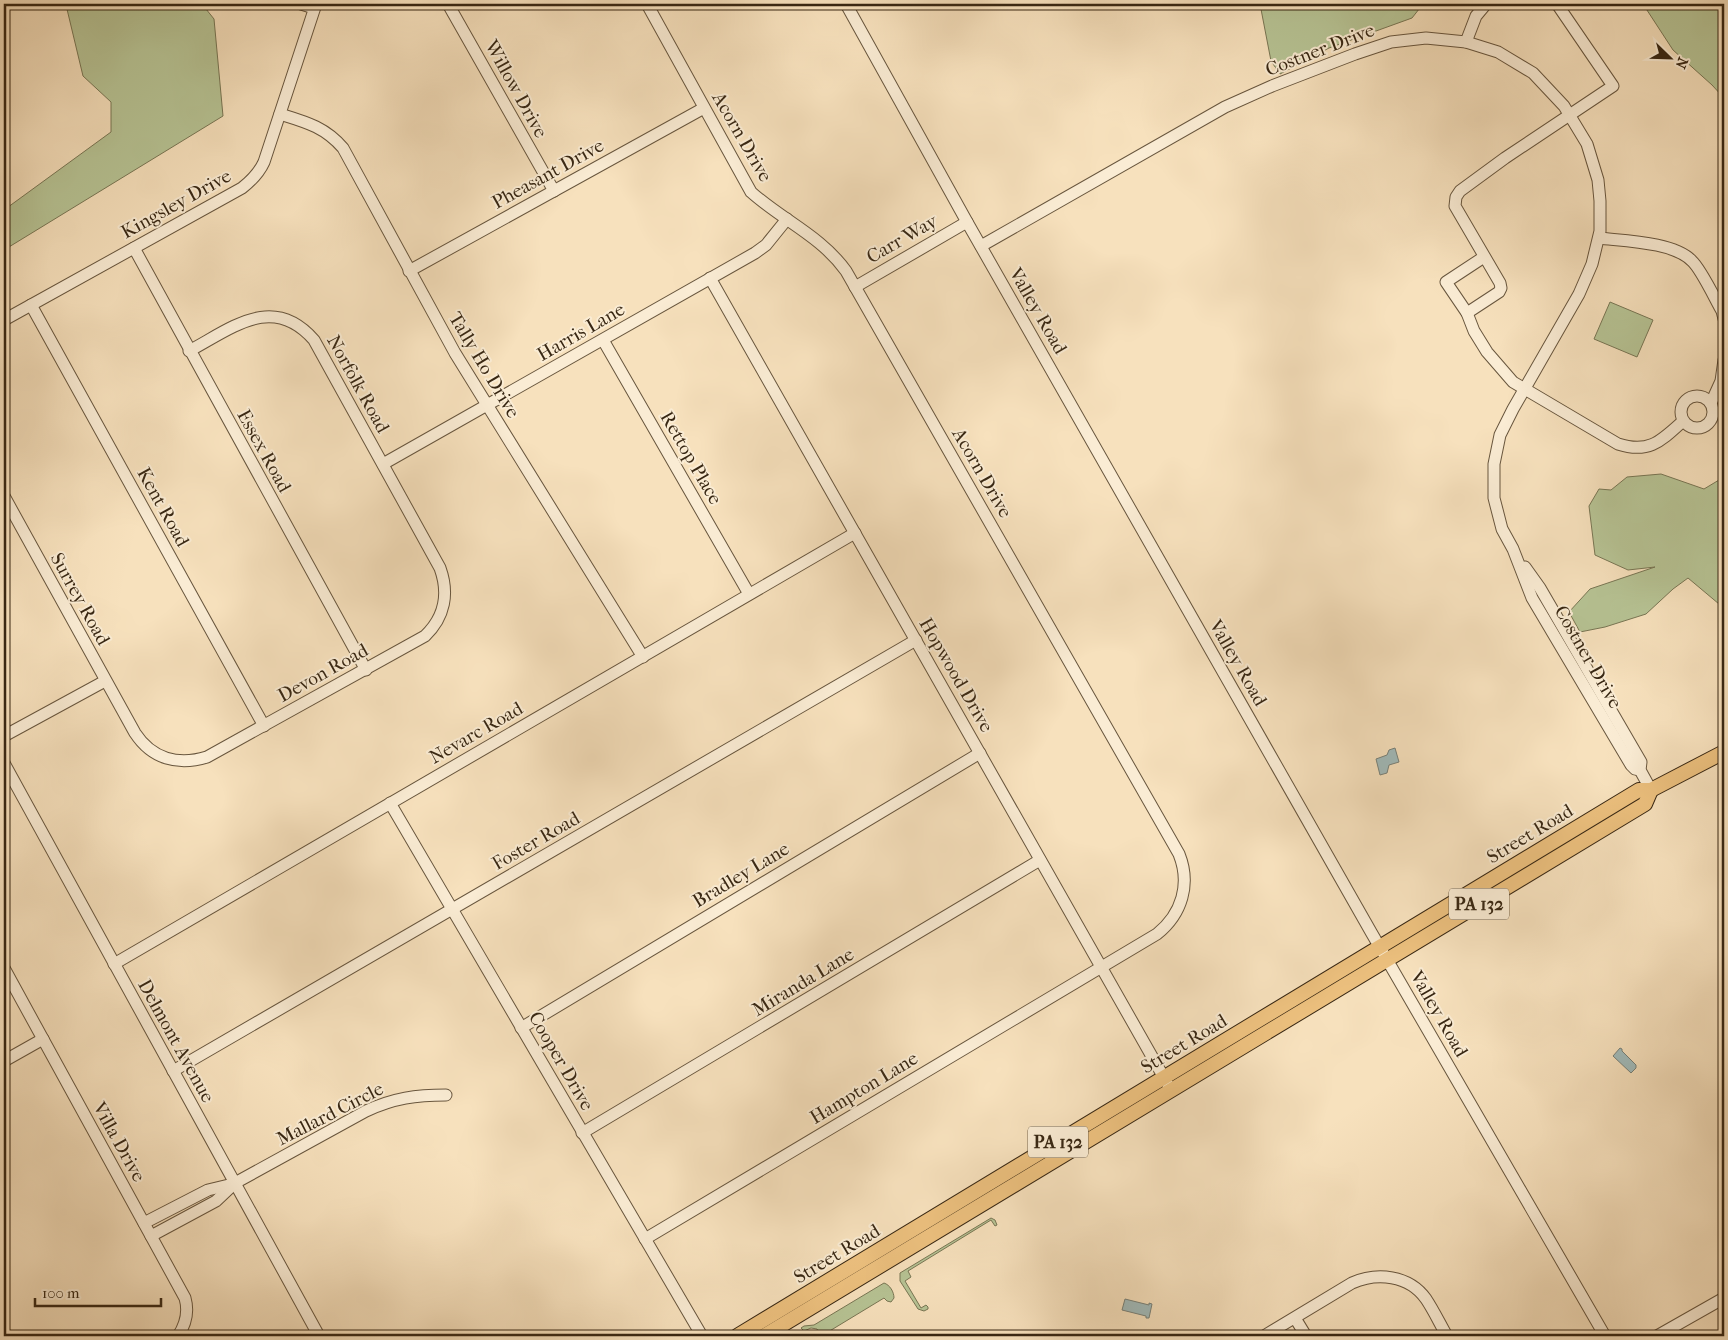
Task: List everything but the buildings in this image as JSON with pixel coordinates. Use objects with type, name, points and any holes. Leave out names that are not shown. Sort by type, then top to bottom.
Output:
[{"type":"main road","name":"Street Road","points":[[764,1336],[1168,1084],[1380,947],[1638,790],[1651,790],[1724,752]]},
{"type":"main road","name":"Street Road","points":[[737,1336],[1168,1084],[1387,960],[1645,804],[1651,790]]},
{"type":"street","points":[[301,4],[315,6]]},
{"type":"street","name":"Willow Drive","points":[[448,4],[554,191]]},
{"type":"street","name":"Acorn Drive","points":[[647,4],[751,192],[818,241],[834,255],[846,271],[1182,862],[1184,892],[1181,904],[1170,922],[1157,934],[1101,967]]},
{"type":"street","name":"Valley Road","points":[[846,4],[967,222],[1387,960],[1605,1336]]},
{"type":"street","points":[[1466,42],[1476,16],[1486,4]]},
{"type":"street","points":[[1467,313],[1499,292],[1501,288],[1500,283],[1455,206],[1456,197],[1505,158],[1613,86],[1557,4]]},
{"type":"street","name":"Kingsley Drive","points":[[4,320],[242,188],[255,177],[264,162],[315,6]]},
{"type":"street","name":"Costner Drive","points":[[981,246],[1225,108],[1264,90],[1355,54],[1392,42],[1426,38],[1466,42],[1498,52],[1524,67],[1546,85],[1570,114],[1587,144],[1595,170],[1600,201],[1598,238],[1592,264],[1579,294],[1524,389],[1500,435],[1494,464],[1496,506],[1502,529],[1515,554],[1532,598],[1631,765],[1634,769],[1640,770],[1651,790]]},
{"type":"street","name":"Pheasant Drive","points":[[409,271],[704,108]]},
{"type":"street","name":"Tally Ho Drive","points":[[280,114],[319,128],[334,138],[343,148],[455,353],[643,656]]},
{"type":"street","name":"Harris Lane","points":[[383,464],[603,340],[766,245],[787,219]]},
{"type":"street","name":"Carr Way","points":[[855,288],[967,222]]},
{"type":"street","points":[[1598,238],[1637,242],[1682,253],[1694,262],[1722,311],[1724,319]]},
{"type":"street","name":"Essex Road","points":[[134,248],[366,670]]},
{"type":"street","points":[[1484,257],[1446,282],[1467,313],[1474,331],[1487,352],[1505,374],[1524,389],[1618,444],[1628,447],[1651,446],[1665,438],[1683,421]]},
{"type":"street","name":"Hopwood Drive","points":[[710,278],[1168,1084]]},
{"type":"street","name":"Kent Road","points":[[31,305],[264,726]]},
{"type":"street","name":"Norfolk Road","points":[[189,351],[246,320],[270,316],[297,324],[314,340],[411,515]]},
{"type":"street","name":"Rettop Place","points":[[603,340],[749,594]]},
{"type":"street","points":[[1710,403],[1721,380],[1724,360]]},
{"type":"street","points":[[1698,395],[1710,403],[1713,410],[1712,417],[1708,424],[1702,428],[1688,426],[1683,421],[1680,414],[1681,406],[1691,396],[1698,395]]},
{"type":"street","name":"Surrey Road","points":[[4,496],[126,719]]},
{"type":"street","name":"Devon Road","points":[[126,719],[139,740],[147,748],[165,758],[184,762],[196,761],[264,726],[425,636],[438,622],[442,612],[445,600],[444,579],[411,515]]},
{"type":"street","name":"Nevarc Road","points":[[114,964],[855,533]]},
{"type":"street","name":"Foster Road","points":[[173,1071],[916,640]]},
{"type":"street","points":[[4,736],[106,681]]},
{"type":"street","name":"Bradley Lane","points":[[521,1028],[980,753]]},
{"type":"street","name":"Delmont Avenue","points":[[4,763],[318,1336]]},
{"type":"street","name":"Cooper Drive","points":[[390,803],[702,1336]]},
{"type":"street","name":"Miranda Lane","points":[[582,1133],[1040,860]]},
{"type":"street","name":"Hampton Lane","points":[[644,1239],[1101,967]]},
{"type":"street","name":"Villa Drive","points":[[4,968],[185,1298],[187,1306],[186,1321],[178,1336]]},
{"type":"street","points":[[4,1060],[43,1040]]},
{"type":"street","name":"Mallard Circle","points":[[235,1183],[376,1107],[408,1097],[446,1095]]},
{"type":"street","points":[[144,1223],[208,1190],[235,1183]]},
{"type":"street","points":[[151,1236],[216,1200],[235,1183]]},
{"type":"street","points":[[1264,1336],[1359,1280],[1378,1276],[1395,1278],[1420,1292],[1448,1336]]},
{"type":"street","points":[[1657,1336],[1724,1298]]},
{"type":"street","points":[[1295,1318],[1306,1336]]},
{"type":"street","points":[[4,1332],[6,1336]]},
{"type":"green space","points":[[202,4],[214,19],[223,116],[4,250],[4,210],[111,132],[111,102],[83,76],[66,5]]},
{"type":"green space","points":[[1260,4],[1423,4],[1412,18],[1329,48],[1280,74],[1271,61]]},
{"type":"green space","points":[[1643,4],[1724,4],[1724,98],[1673,50]]},
{"type":"green space","points":[[1610,302],[1653,320],[1637,357],[1594,339]]},
{"type":"green space","points":[[1661,474],[1704,489],[1724,477],[1724,615],[1719,604],[1688,578],[1646,614],[1605,627],[1580,632],[1569,612],[1590,589],[1655,567],[1628,570],[1595,555],[1589,506],[1599,489],[1611,490],[1627,477]]},
{"type":"green space","points":[[991,1218],[995,1220],[997,1225],[995,1226],[991,1220],[908,1271],[911,1277],[905,1281],[921,1308],[926,1305],[928,1307],[924,1311],[918,1309],[900,1281],[900,1273]]},
{"type":"green space","points":[[884,1283],[890,1287],[893,1293],[894,1298],[891,1302],[884,1298],[823,1336],[821,1336],[817,1329],[811,1328],[804,1331],[801,1328],[814,1325]]},
{"type":"water","points":[[1395,748],[1399,762],[1389,765],[1387,773],[1380,775],[1376,759],[1387,755],[1389,750]]},
{"type":"water","points":[[1620,1048],[1636,1065],[1636,1068],[1631,1073],[1613,1056]]},
{"type":"water","points":[[1125,1299],[1149,1305],[1149,1303],[1152,1304],[1149,1318],[1122,1310]]}]
